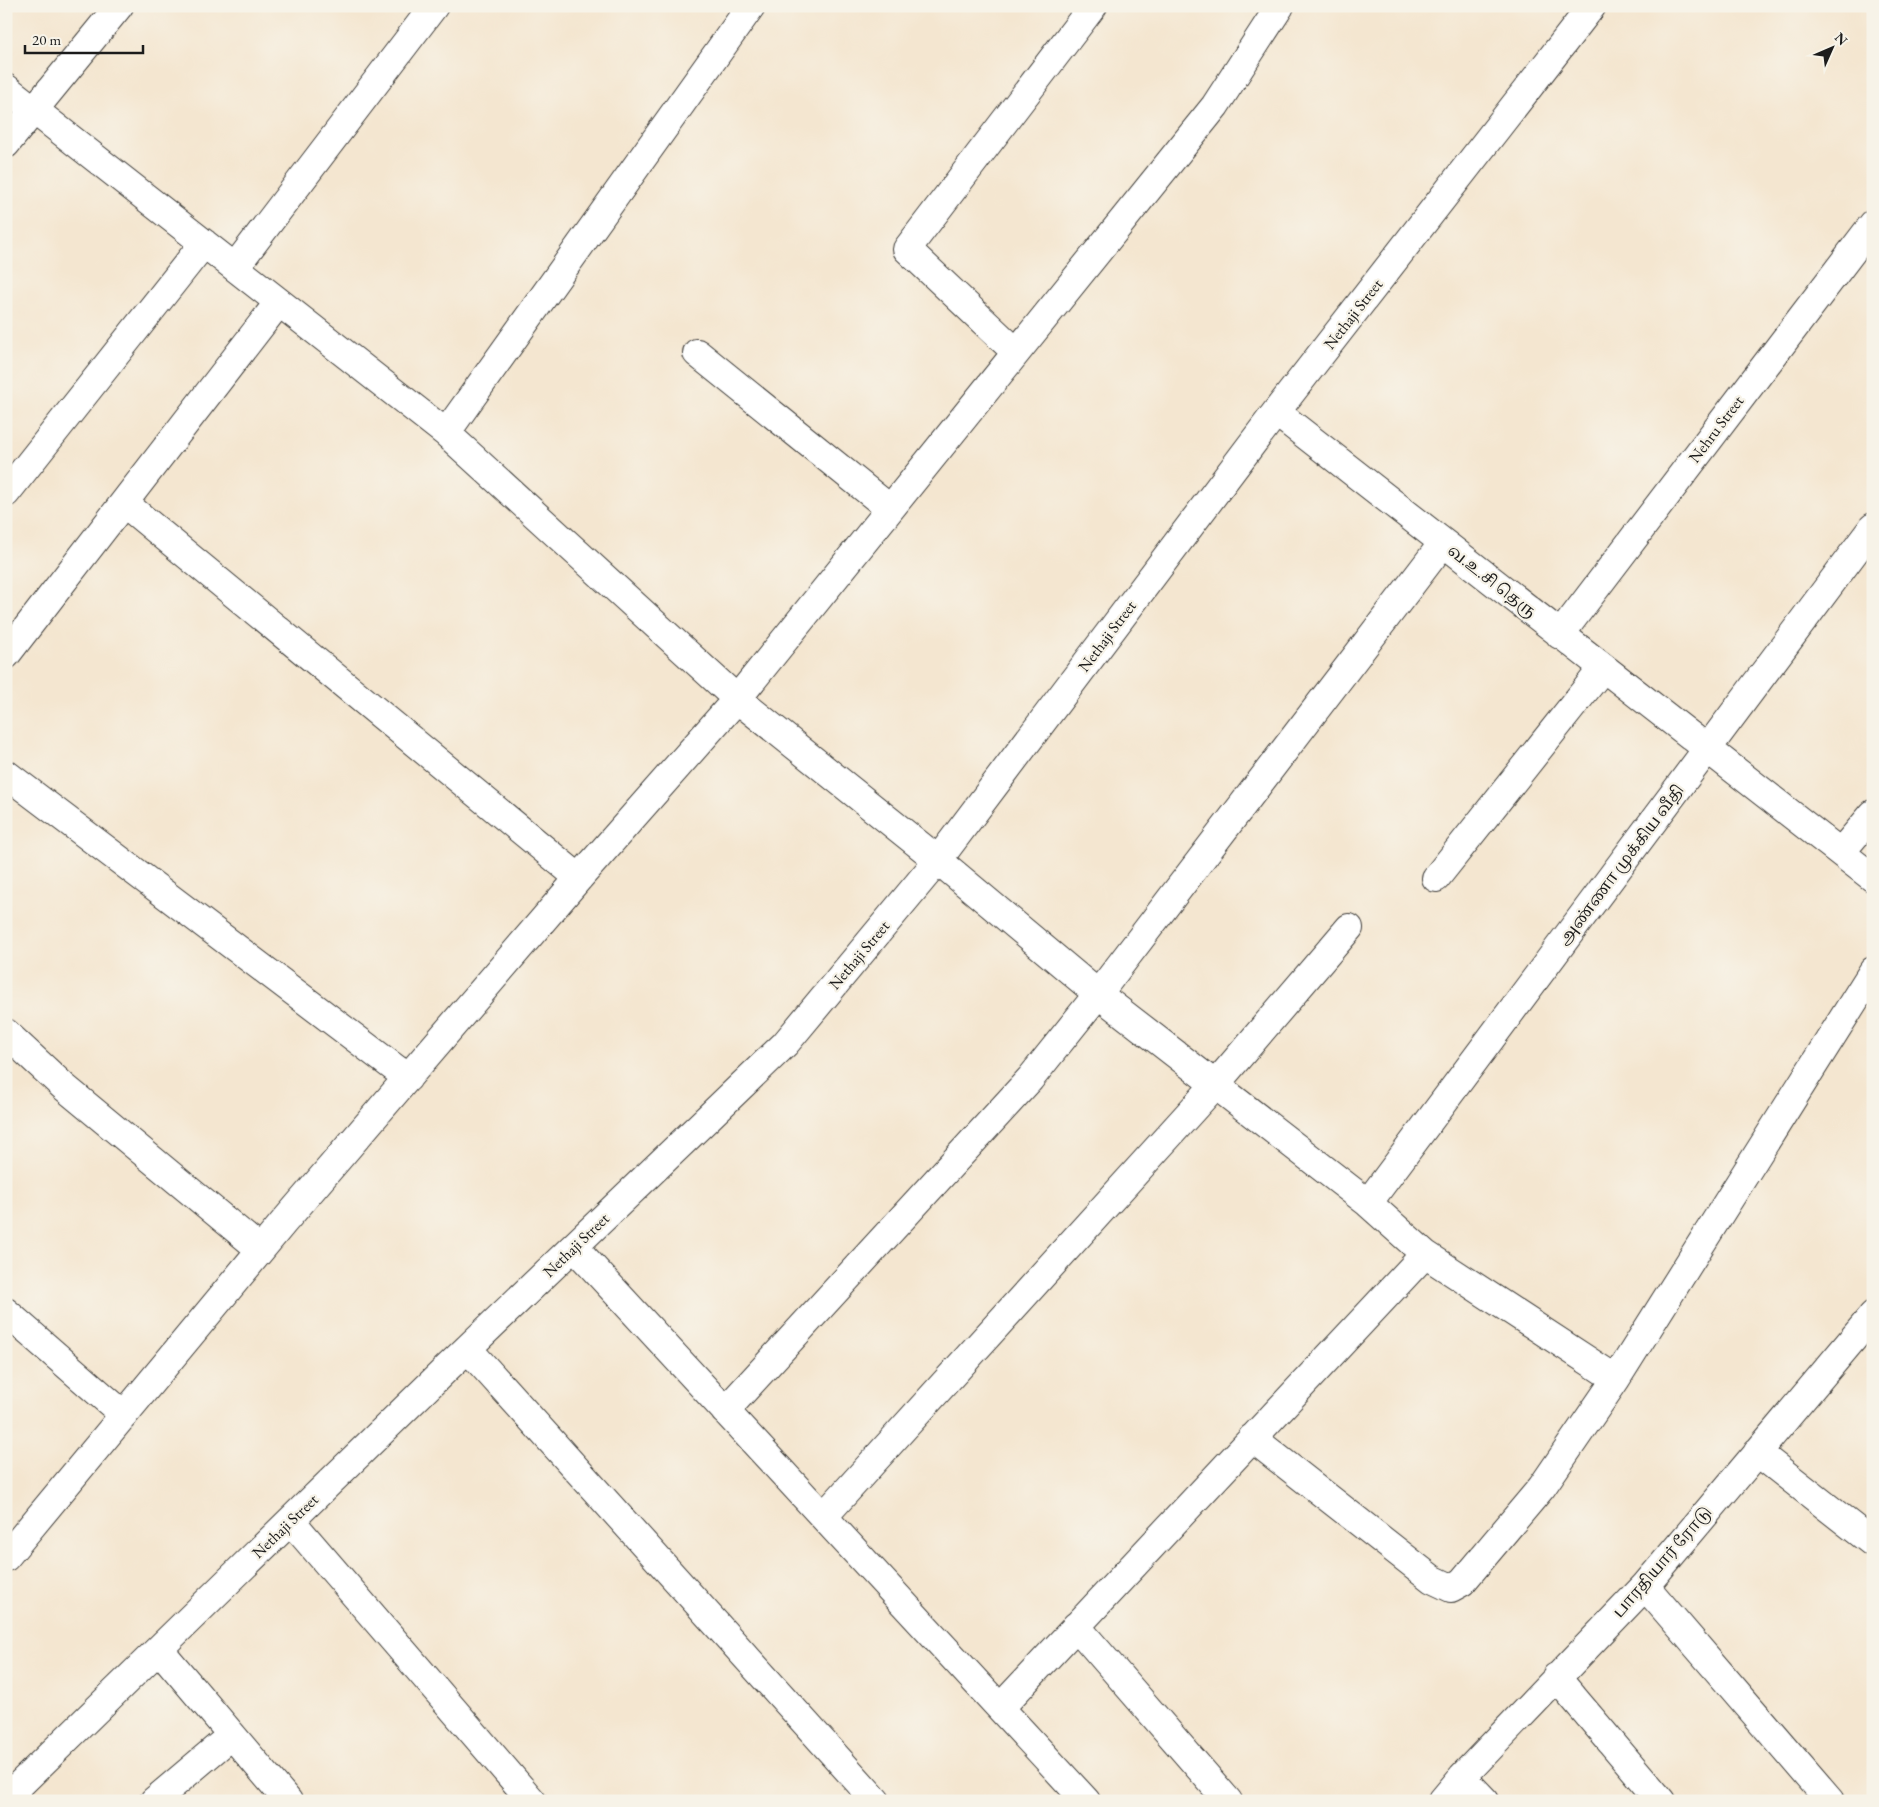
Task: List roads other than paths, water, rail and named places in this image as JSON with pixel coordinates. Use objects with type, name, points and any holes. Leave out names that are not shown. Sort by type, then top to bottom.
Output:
[{"type":"street","points":[[6,144],[119,6]]},
{"type":"street","points":[[235,267],[434,6]]},
{"type":"street","points":[[446,433],[751,6]]},
{"type":"street","points":[[1016,352],[907,249],[1093,6]]},
{"type":"street","points":[[6,1557],[260,1250],[580,878],[737,700],[889,508],[1215,106],[1280,6]]},
{"type":"street","name":"Nethaji Street","points":[[6,1798],[290,1521],[785,1044],[938,860],[1276,412],[1592,6]]},
{"type":"street","points":[[6,88],[446,433],[737,700],[938,860],[1098,994],[1214,1086],[1368,1202],[1425,1254],[1616,1379]]},
{"type":"street","name":"Nehru Street","points":[[1560,635],[1873,224]]},
{"type":"street","points":[[6,493],[204,243]]},
{"type":"street","points":[[6,655],[279,302]]},
{"type":"street","points":[[697,353],[889,508]]},
{"type":"street","name":"வ.உ.சி தெரு","points":[[1276,412],[1873,878]]},
{"type":"street","points":[[124,503],[580,878]]},
{"type":"street","name":"அண்ணா முக்கிய வீதி","points":[[1368,1202],[1873,527]]},
{"type":"street","points":[[725,1411],[1030,1079],[1098,994],[1442,543]]},
{"type":"street","points":[[1436,878],[1603,668]]},
{"type":"street","points":[[6,774],[408,1078]]},
{"type":"street","points":[[1841,852],[1873,814]]},
{"type":"street","points":[[824,1516],[1214,1086],[1349,928]]},
{"type":"street","points":[[1252,1438],[1432,1579],[1450,1588],[1462,1582],[1542,1488],[1616,1379],[1873,970]]},
{"type":"street","points":[[6,1033],[63,1086],[260,1250]]},
{"type":"street","points":[[574,1247],[1086,1801]]},
{"type":"street","points":[[1001,1707],[1425,1254]]},
{"type":"street","name":"பாரதியார் ரோடு","points":[[1442,1801],[1462,1777],[1556,1677],[1645,1586],[1873,1314]]},
{"type":"street","points":[[11,1326],[124,1415]]},
{"type":"street","points":[[468,1349],[876,1801]]},
{"type":"street","points":[[1757,1452],[1873,1543]]},
{"type":"street","points":[[290,1521],[532,1801]]},
{"type":"street","points":[[1645,1586],[1830,1801]]},
{"type":"street","points":[[1076,1626],[1228,1801]]},
{"type":"street","points":[[159,1649],[288,1801]]},
{"type":"street","points":[[1556,1677],[1661,1801]]},
{"type":"street","points":[[154,1801],[232,1735]]},
{"type":"street","points":[[1462,1777],[1485,1801]]}]
